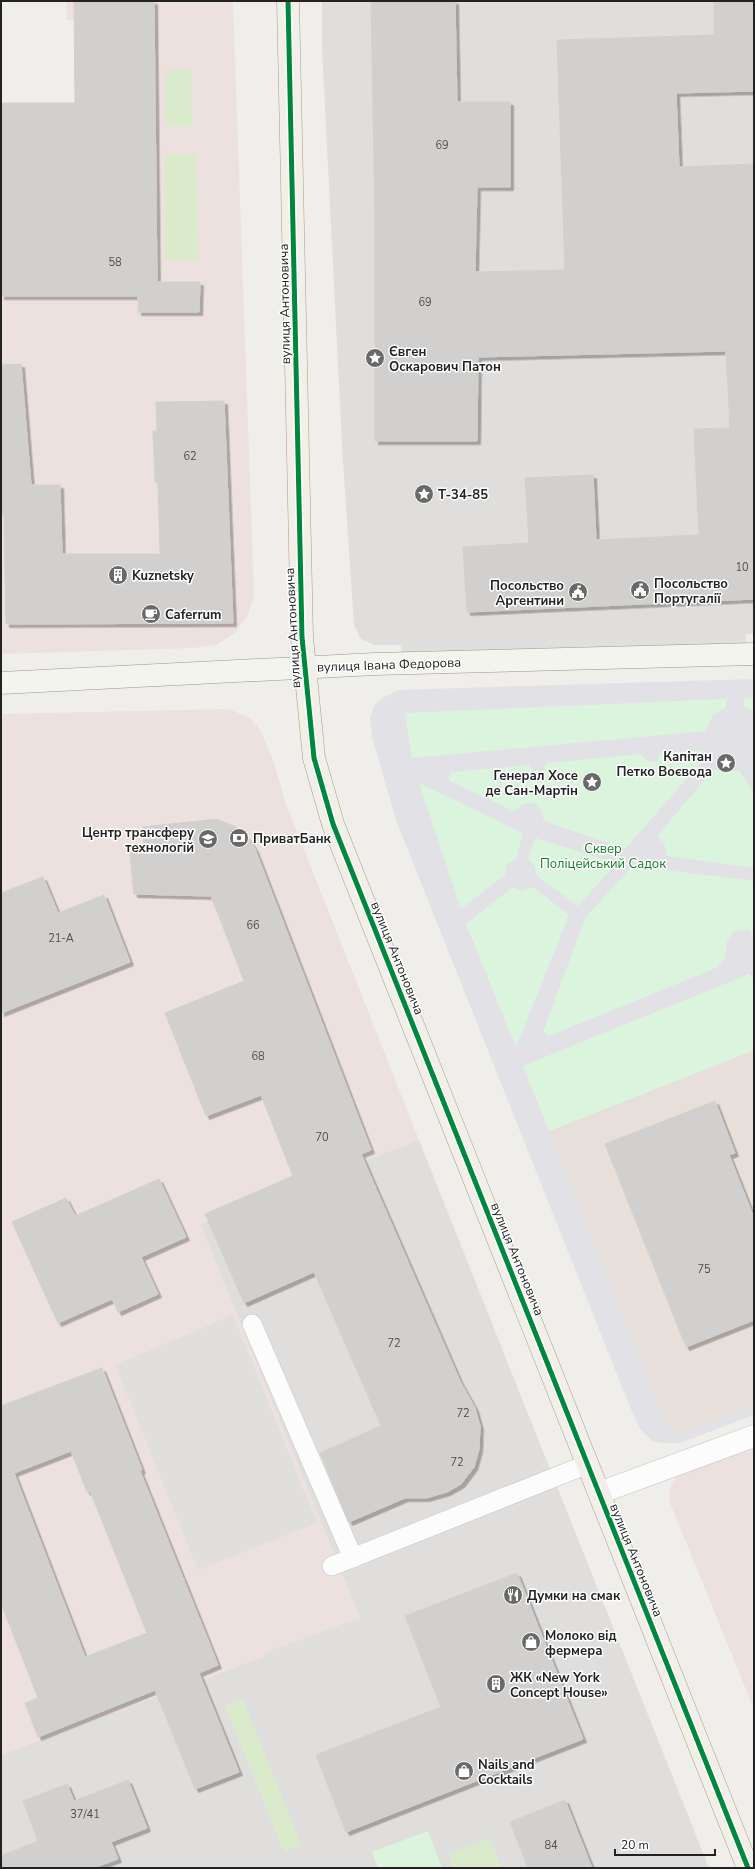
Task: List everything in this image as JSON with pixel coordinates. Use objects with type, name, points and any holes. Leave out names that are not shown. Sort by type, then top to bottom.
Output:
[{"type":"main road","name":"вулиця Антоновича","points":[[288,1],[304,667],[314,758],[333,824],[748,1868]]},
{"type":"main road","name":"вулиця Івана Федорова","points":[[1,683],[304,667],[754,654]]},
{"type":"street","points":[[599,1493],[754,1436]]},
{"type":"lane","points":[[252,1324],[353,1558]]},
{"type":"lane","points":[[332,1566],[588,1464]]},
{"type":"shaded area","points":[[66,1],[233,1],[254,595],[248,615],[235,633],[216,645],[193,648],[1,654],[1,103],[75,103],[74,20],[67,20]]},
{"type":"shaded area","points":[[322,1],[754,1],[754,634],[397,645],[375,645],[361,639],[354,625],[342,446],[322,48]]},
{"type":"shaded area","points":[[746,629],[746,647],[402,659],[401,640]]},
{"type":"shaded area","points":[[754,679],[754,698],[744,699],[744,706],[754,711],[754,794],[740,771],[714,769],[657,836],[664,843],[667,856],[754,868],[754,881],[632,866],[585,918],[543,1032],[549,1036],[716,968],[725,958],[727,941],[734,931],[749,930],[754,935],[754,978],[749,974],[523,1066],[672,1436],[754,1405],[754,1415],[680,1443],[662,1443],[653,1441],[640,1429],[396,820],[372,737],[370,718],[375,704],[379,700],[398,690]],"holes":[[[726,699],[726,707],[713,715],[706,731],[412,758],[405,713]],[[702,750],[705,758],[625,849],[544,821],[541,809],[534,803],[523,804],[514,811],[450,781],[448,776],[452,772],[529,765],[534,771],[543,771],[547,763],[641,754],[647,761],[657,761],[660,753]],[[419,783],[523,833],[516,859],[507,864],[505,875],[461,909]],[[535,838],[616,863],[578,906],[537,876],[534,864],[528,859]],[[513,887],[522,891],[533,887],[569,915],[516,1047],[466,924]]]},
{"type":"shaded area","points":[[229,709],[250,718],[261,731],[273,760],[286,804],[419,1140],[200,1224],[361,1620],[1,1755],[1,714]]},
{"type":"shaded area","points":[[754,1050],[754,1405],[672,1436],[549,1131]]},
{"type":"shaded area","points":[[419,1140],[709,1868],[1,1868],[1,1755],[361,1620],[200,1224]]},
{"type":"shaded area","points":[[233,1315],[317,1523],[198,1570],[115,1365]]},
{"type":"shaded area","points":[[754,1449],[754,1709],[670,1503],[669,1493],[672,1483],[678,1475]]},
{"type":"shaded area","points":[[386,1608],[405,1659],[283,1704],[264,1653]]},
{"type":"green space","points":[[166,70],[192,70],[192,126],[166,126]]},
{"type":"green space","points":[[165,154],[196,154],[199,260],[165,260]]},
{"type":"green space","name":"Сквер Поліцейський Садок","points":[[754,698],[754,1050],[549,1131],[464,918],[414,770],[405,713]]},
{"type":"green space","points":[[243,1699],[301,1845],[284,1852],[225,1706]]},
{"type":"green space","points":[[428,1831],[442,1868],[378,1868],[372,1852]]},
{"type":"green space","points":[[490,1838],[502,1868],[454,1868],[448,1854]]},
{"type":"building","points":[[74,1],[154,1],[157,282],[200,282],[199,312],[138,312],[138,296],[1,296],[1,103],[75,103]]},
{"type":"building","points":[[371,1],[455,1],[457,102],[510,102],[510,187],[477,187],[475,272],[565,270],[557,40],[714,35],[714,1],[754,1],[754,91],[676,93],[679,167],[754,164],[754,599],[467,612],[463,547],[529,543],[525,478],[593,475],[596,540],[699,535],[694,429],[730,428],[726,351],[478,357],[477,441],[375,441],[375,219]]},
{"type":"building","points":[[21,364],[31,485],[60,485],[62,554],[160,554],[158,482],[155,482],[153,431],[157,431],[156,402],[224,401],[233,623],[6,624],[4,515],[1,515],[1,365]]},
{"type":"building","points":[[216,819],[236,827],[249,839],[255,849],[371,1150],[361,1154],[460,1381],[475,1408],[480,1426],[479,1449],[474,1467],[461,1484],[447,1492],[426,1498],[405,1498],[349,1522],[320,1453],[381,1426],[314,1272],[244,1303],[205,1214],[293,1176],[261,1095],[206,1116],[165,1013],[244,981],[211,896],[134,894],[129,846],[144,848],[143,827]]},
{"type":"building","points":[[43,877],[58,913],[104,895],[130,962],[1,1013],[1,893]]},
{"type":"building","points":[[715,1101],[735,1153],[729,1155],[754,1218],[754,1320],[686,1347],[605,1144]]},
{"type":"building","points":[[159,1179],[186,1237],[141,1257],[158,1294],[118,1312],[112,1299],[58,1323],[12,1222],[66,1198],[75,1216]]},
{"type":"building","points":[[102,1368],[142,1470],[140,1471],[218,1665],[199,1673],[239,1772],[195,1789],[155,1690],[38,1737],[25,1703],[38,1698],[1,1603],[1,1406]],"holes":[[[71,1451],[87,1492],[90,1491],[147,1633],[85,1657],[14,1473]]]},
{"type":"building","name":"ЖК «New York Concept House»","points":[[517,1573],[583,1739],[346,1832],[316,1755],[441,1707],[405,1616]]},
{"type":"building","points":[[128,1780],[147,1828],[111,1842],[118,1859],[93,1868],[1,1868],[1,1856],[38,1841],[23,1801],[67,1784],[74,1801]]},
{"type":"building","points":[[565,1800],[592,1868],[528,1868],[510,1822]]},
{"type":"cycle path","points":[[288,1],[302,637],[314,758],[333,824],[748,1868]]},
{"type":"place","name":"Євген Оскарович Патон","points":[[375,358]]},
{"type":"place","name":"Т-34-85","points":[[424,494]]},
{"type":"place","name":"Kuznetsky","points":[[118,575]]},
{"type":"place","name":"Посольство Португалії","points":[[640,590]]},
{"type":"place","name":"Посольство Аргентини","points":[[578,592]]},
{"type":"place","name":"Caferrum","points":[[151,614]]},
{"type":"place","name":"Капітан Петко Воєвода","points":[[726,763]]},
{"type":"place","name":"Генерал Хосе де Сан-Мартін","points":[[592,782]]},
{"type":"place","name":"ПриватБанк","points":[[239,838]]},
{"type":"place","name":"Центр трансферу технологій","points":[[208,839]]},
{"type":"place","name":"Думки на смак","points":[[513,1595]]},
{"type":"place","name":"Молоко від фермера","points":[[531,1642]]},
{"type":"place","name":"ЖК «New York Concept House»","points":[[496,1684]]},
{"type":"place","name":"Nails and Cocktails","points":[[464,1771]]}]
